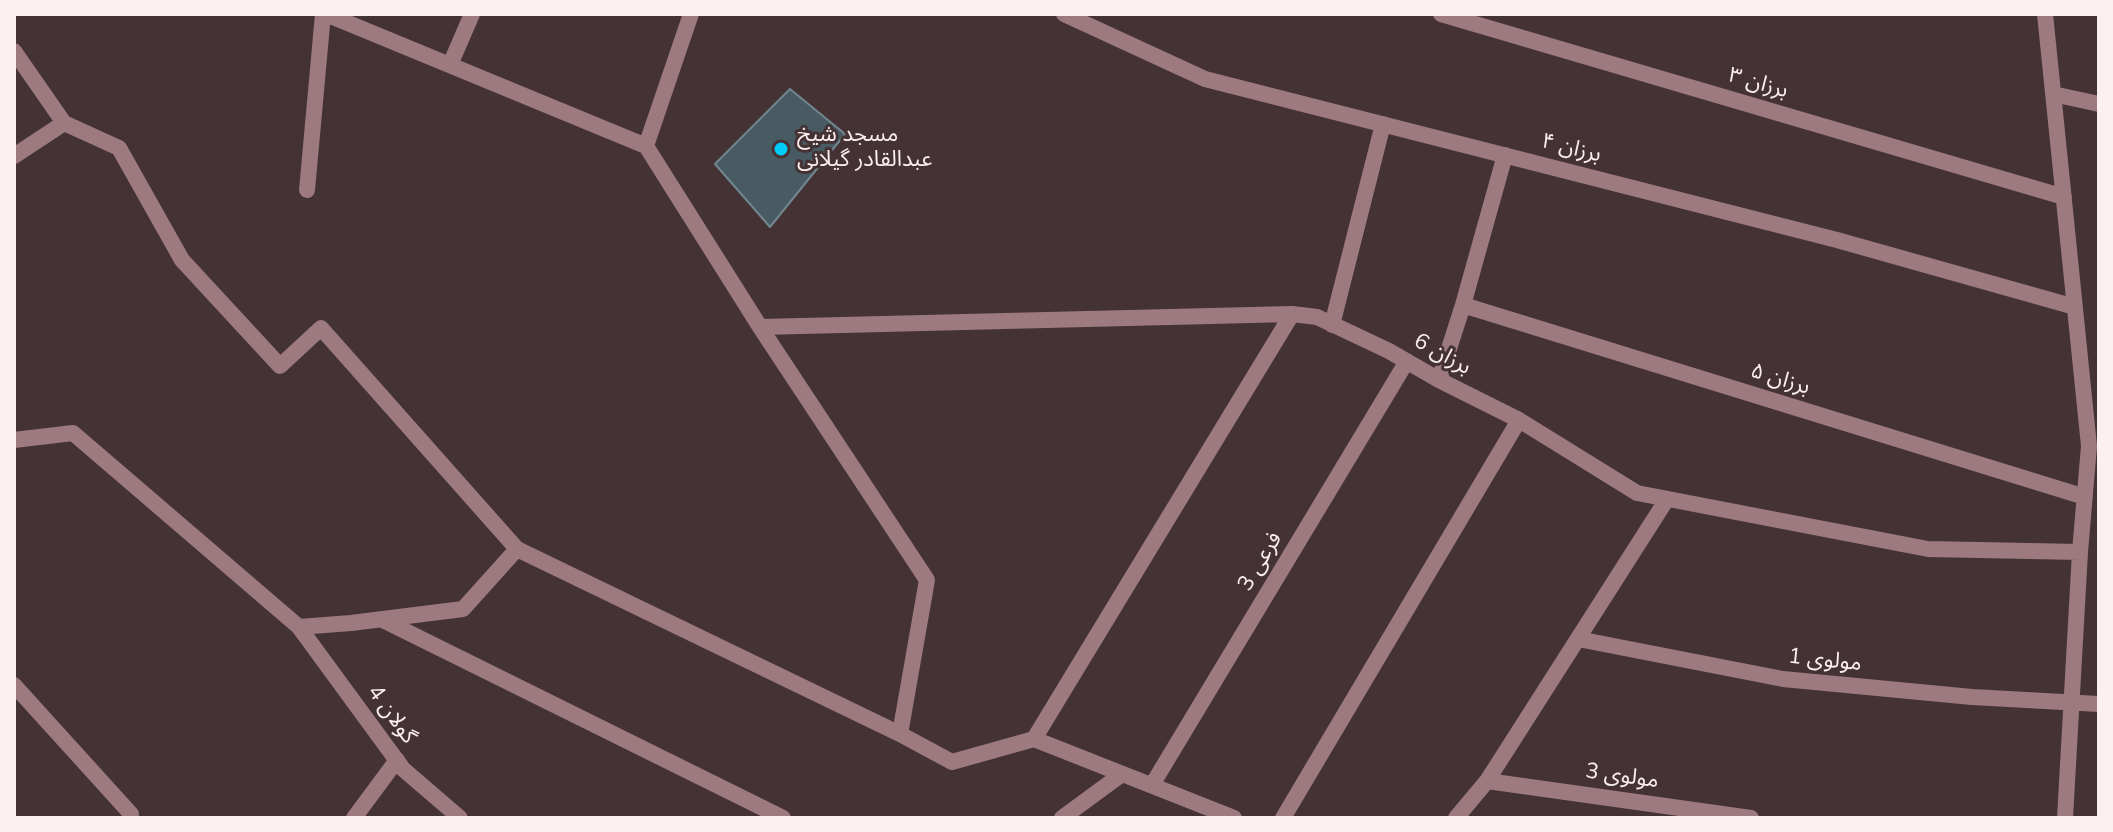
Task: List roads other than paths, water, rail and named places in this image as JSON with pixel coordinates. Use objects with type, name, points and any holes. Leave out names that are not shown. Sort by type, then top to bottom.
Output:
[{"type":"street","points":[[307,190],[324,14],[646,146],[760,327],[927,580],[900,734]]},
{"type":"street","points":[[450,65],[472,14]]},
{"type":"street","points":[[646,146],[691,14]]},
{"type":"street","name":"برزان ۴","points":[[1064,14],[1205,79],[1837,240],[2075,307]]},
{"type":"street","name":"برزان ۳","points":[[1441,14],[2064,197]]},
{"type":"street","points":[[2045,14],[2089,446],[2065,818]]},
{"type":"street","points":[[14,51],[64,123],[119,148],[182,260],[280,366],[321,328],[517,549],[952,762],[1034,739],[1234,818]]},
{"type":"street","points":[[2053,94],[2099,104]]},
{"type":"street","points":[[14,156],[64,123]]},
{"type":"street","points":[[1332,325],[1383,124]]},
{"type":"street","points":[[1439,380],[1505,155]]},
{"type":"street","name":"برزان ۵","points":[[1463,305],[2085,497]]},
{"type":"street","points":[[1034,739],[1292,314]]},
{"type":"street","name":"برزان 6","points":[[760,327],[1292,314],[1317,317],[1519,420],[1637,493],[1928,549],[2080,559],[2099,565]]},
{"type":"street","name":"فرعی 3","points":[[1152,785],[1407,361]]},
{"type":"street","points":[[1283,818],[1519,420]]},
{"type":"street","name":"گولان 4","points":[[14,440],[73,433],[299,627],[403,769],[460,818]]},
{"type":"street","points":[[1456,818],[1487,781],[1667,499]]},
{"type":"street","points":[[299,627],[463,609],[517,549]]},
{"type":"street","points":[[381,619],[783,818]]},
{"type":"street","name":"مولوی 1","points":[[1578,639],[1783,679],[2099,704]]},
{"type":"street","points":[[14,685],[131,814],[130,818]]},
{"type":"street","points":[[354,818],[397,760]]},
{"type":"street","points":[[1062,818],[1122,774]]},
{"type":"street","name":"مولوی 3","points":[[1487,781],[1751,818]]},
{"type":"place","name":"مسجد شیخ عبدالقادر گیلانی","points":[[781,149]]}]
